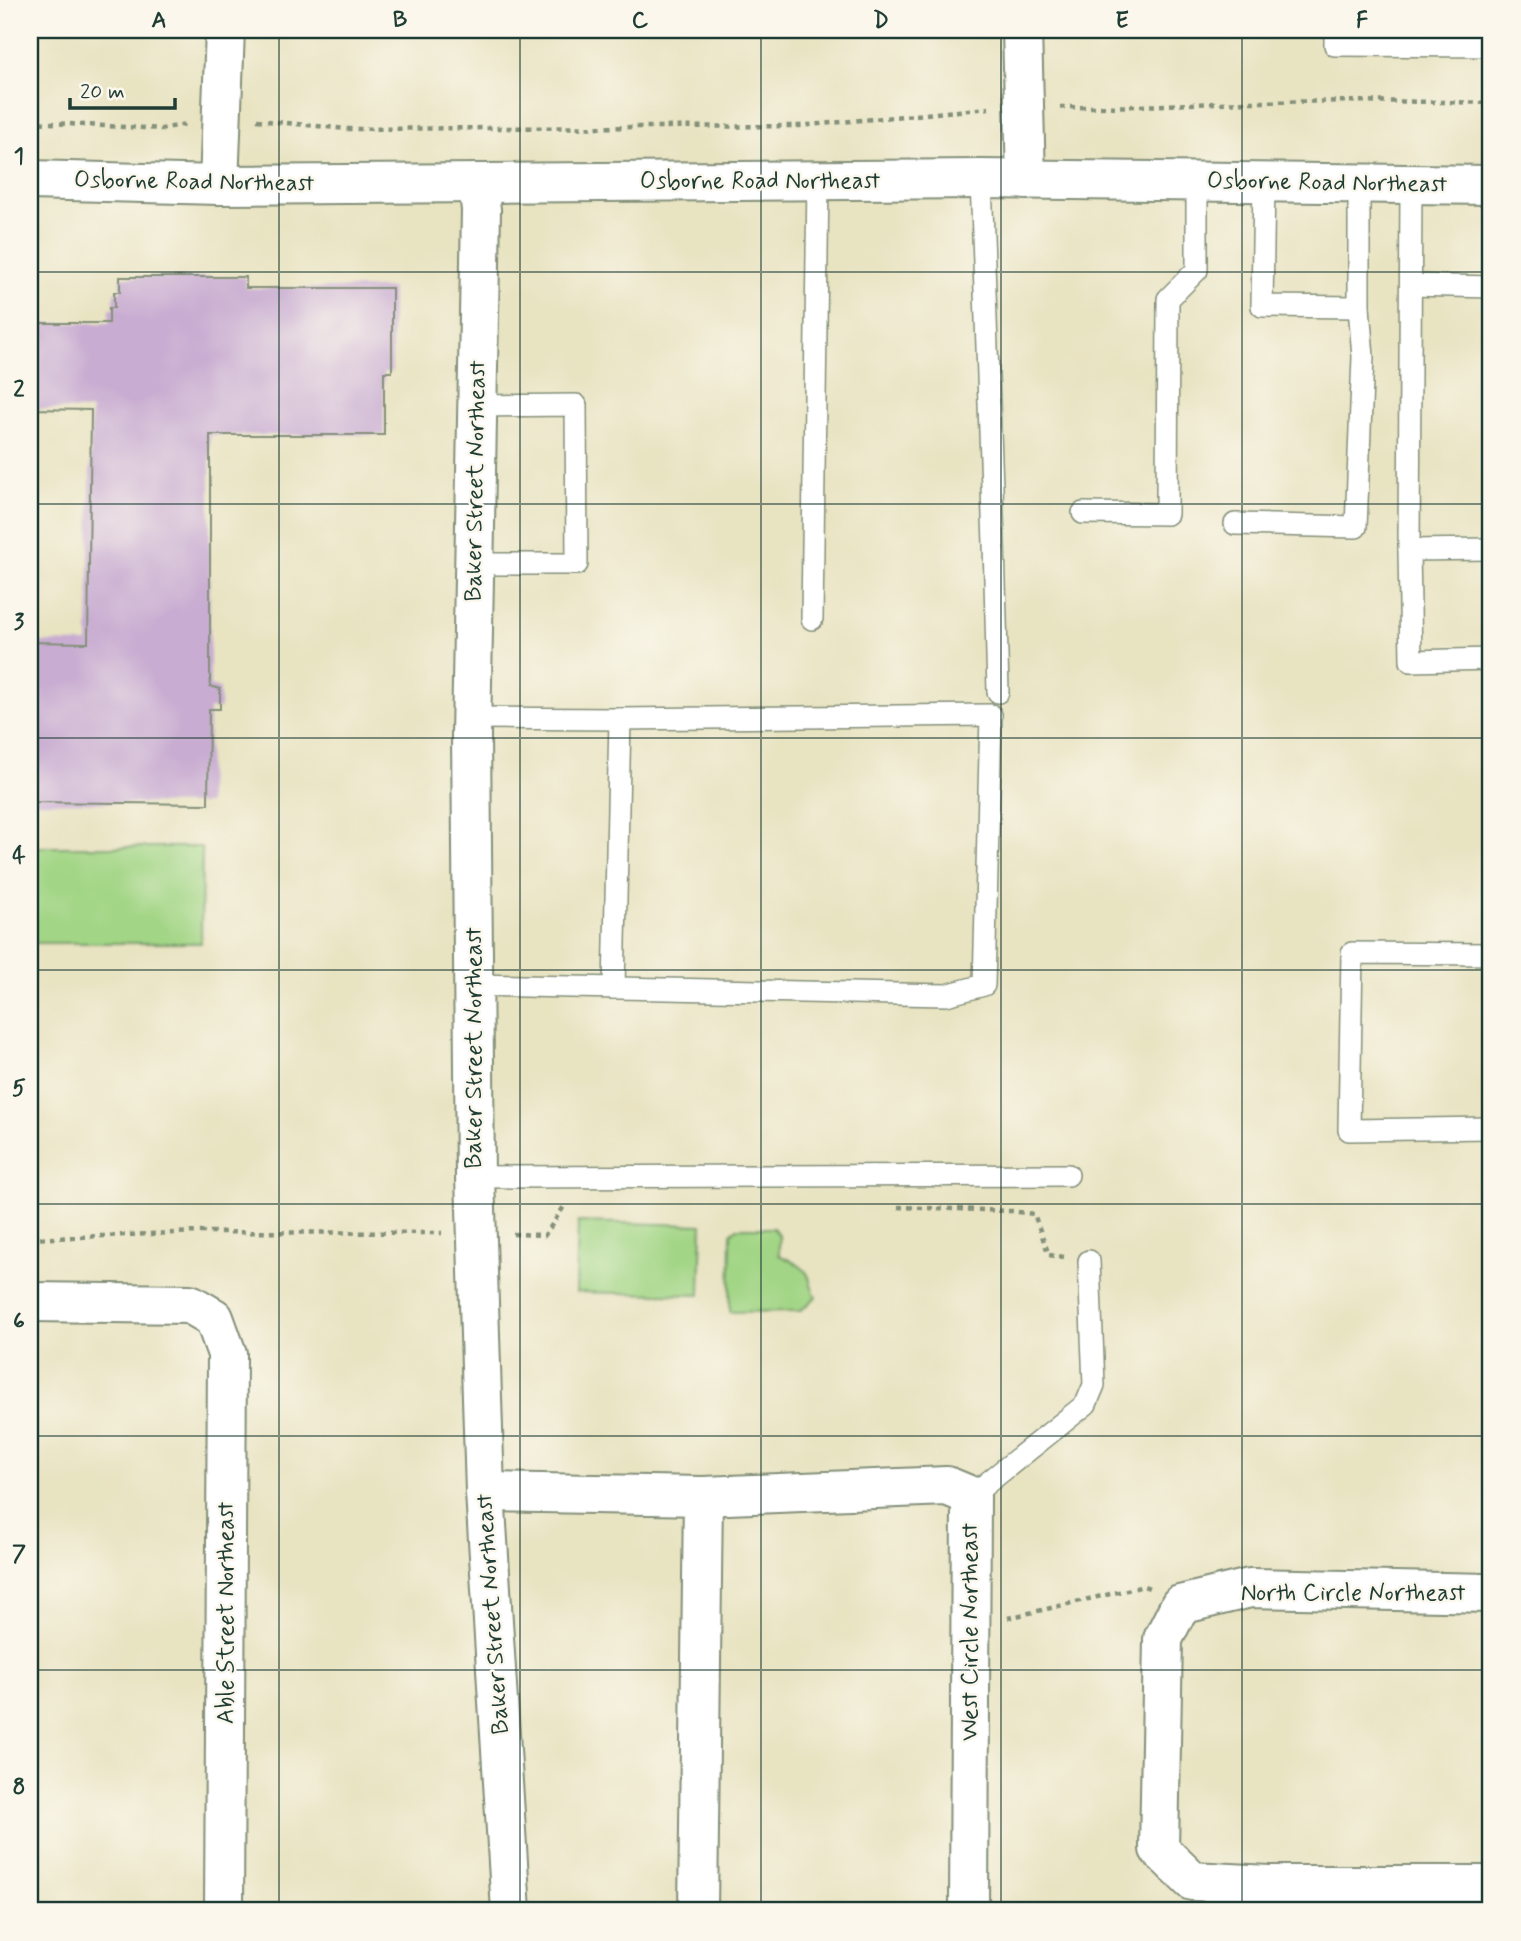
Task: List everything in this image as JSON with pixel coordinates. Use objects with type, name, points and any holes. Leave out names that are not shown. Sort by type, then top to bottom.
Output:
[{"type":"street","points":[[219,185],[225,30]]},
{"type":"street","points":[[1023,30],[1026,180]]},
{"type":"street","name":"Osborne Road Northeast","points":[[30,180],[219,185],[981,179],[1491,185]]},
{"type":"street","name":"Baker Street Northeast","points":[[478,183],[481,210],[471,718],[476,1234],[485,1492],[511,1911]]},
{"type":"street","name":"Able Street Northeast","points":[[30,1302],[190,1304],[214,1318],[227,1354],[224,1911]]},
{"type":"street","name":"West Circle Northeast","points":[[485,1492],[703,1496],[947,1486],[971,1496],[969,1911]]},
{"type":"street","points":[[698,1911],[703,1496]]},
{"type":"street","name":"North Circle Northeast","points":[[1180,1605],[1250,1588],[1491,1593]]},
{"type":"street","points":[[1180,1605],[1163,1639],[1159,1849],[1192,1881],[1269,1898],[1491,1885]]},
{"type":"lane","points":[[1335,30],[1335,45],[1491,46]]},
{"type":"lane","points":[[981,179],[998,692]]},
{"type":"lane","points":[[812,619],[818,180]]},
{"type":"lane","points":[[1083,513],[1167,514],[1168,299],[1196,270],[1197,181]]},
{"type":"lane","points":[[1264,182],[1262,306],[1359,307]]},
{"type":"lane","points":[[1235,524],[1356,527],[1363,357],[1359,307],[1359,183]]},
{"type":"lane","points":[[1411,184],[1411,661],[1491,659]]},
{"type":"lane","points":[[1411,285],[1491,287]]},
{"type":"lane","points":[[474,564],[577,564],[576,405],[478,406]]},
{"type":"lane","points":[[1409,550],[1491,549]]},
{"type":"lane","points":[[471,718],[991,715],[984,985],[946,995],[473,985]]},
{"type":"lane","points":[[614,988],[620,719]]},
{"type":"lane","points":[[1491,954],[1352,953],[1349,1130],[1491,1128]]},
{"type":"lane","points":[[475,1178],[1068,1175]]},
{"type":"lane","points":[[971,1496],[1086,1404],[1094,1385],[1089,1261]]},
{"type":"path","points":[[30,122],[162,129],[222,117],[347,129],[799,126],[1023,106],[1103,107],[1370,101],[1491,103]]},
{"type":"path","points":[[30,1239],[198,1232],[545,1235],[564,1205],[574,1202]]},
{"type":"path","points":[[886,1207],[1034,1214],[1049,1255],[1089,1261]]},
{"type":"path","points":[[970,1626],[1144,1586],[1180,1605]]},
{"type":"green space","points":[[30,847],[202,847],[201,943],[30,943]]},
{"type":"green space","points":[[578,1222],[702,1225],[700,1295],[576,1292]]},
{"type":"green space","points":[[737,1228],[773,1228],[779,1235],[779,1255],[806,1271],[816,1297],[800,1311],[730,1312],[731,1233]]},
{"type":"building","points":[[120,277],[246,277],[246,288],[392,288],[392,372],[384,372],[384,435],[210,435],[210,686],[220,689],[220,709],[209,709],[208,804],[30,802],[30,642],[88,643],[91,410],[30,409],[30,323],[109,323],[109,308],[114,308],[114,292],[120,292]]}]
